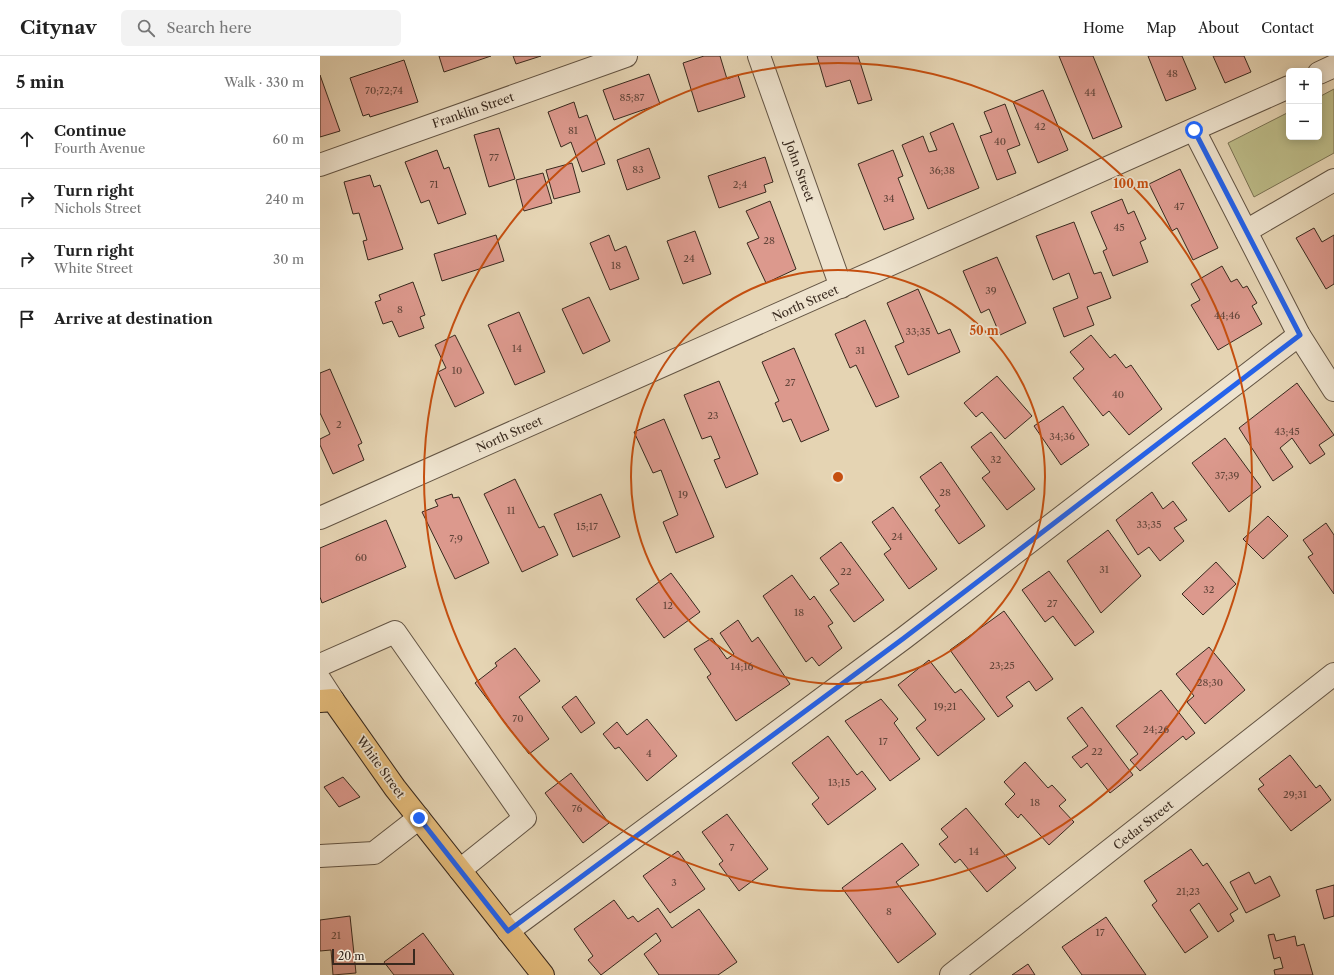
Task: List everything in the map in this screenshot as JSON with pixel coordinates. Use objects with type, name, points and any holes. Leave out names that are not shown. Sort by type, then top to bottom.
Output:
[{"type":"main road","name":"White Street","points":[[326,700],[543,975]]},
{"type":"street","name":"Franklin Street","points":[[320,165],[626,56]]},
{"type":"street","name":"John Street","points":[[759,56],[841,287]]},
{"type":"street","points":[[1322,72],[1334,66]]},
{"type":"street","name":"North Street","points":[[320,518],[1286,88]]},
{"type":"street","points":[[1194,130],[1300,335],[1334,390]]},
{"type":"street","points":[[1246,231],[1334,180]]},
{"type":"street","points":[[508,931],[904,638],[1300,335]]},
{"type":"street","points":[[320,665],[395,632],[525,818],[460,870]]},
{"type":"street","name":"Cedar Street","points":[[951,975],[1334,674]]},
{"type":"street","points":[[320,680],[326,700]]},
{"type":"street","points":[[320,856],[374,853],[419,818]]},
{"type":"shaded area","points":[[1334,89],[1334,153],[1254,197],[1228,143],[1286,114],[1286,140],[1322,140],[1322,95]]},
{"type":"building","points":[[439,56],[491,56],[444,72]]},
{"type":"building","points":[[513,56],[541,56],[516,64]]},
{"type":"building","points":[[704,56],[720,56],[727,79],[738,75],[745,97],[698,112],[683,63]]},
{"type":"building","points":[[817,56],[858,56],[872,100],[858,104],[850,80],[826,87]]},
{"type":"building","points":[[1059,56],[1093,56],[1122,127],[1093,139]]},
{"type":"building","points":[[1148,56],[1182,56],[1196,89],[1166,101]]},
{"type":"building","points":[[1213,56],[1244,56],[1251,72],[1225,83]]},
{"type":"building","points":[[404,60],[418,102],[370,117],[369,114],[363,116],[350,78]]},
{"type":"building","points":[[649,74],[660,104],[614,120],[603,90]]},
{"type":"building","points":[[320,75],[340,131],[320,137]]},
{"type":"building","points":[[1043,90],[1068,150],[1038,163],[1013,102]]},
{"type":"building","points":[[574,102],[579,118],[587,115],[605,164],[582,172],[571,142],[561,147],[548,112]]},
{"type":"building","points":[[1005,104],[1020,145],[1007,150],[1016,173],[997,180],[980,136],[992,132],[984,112]]},
{"type":"building","points":[[953,123],[979,188],[928,209],[902,145],[923,136],[929,152],[937,150],[930,133]]},
{"type":"building","points":[[499,128],[515,179],[489,187],[474,135]]},
{"type":"building","points":[[649,148],[660,178],[627,190],[617,160]]},
{"type":"building","points":[[437,150],[444,169],[449,167],[466,214],[438,224],[429,200],[421,203],[405,162]]},
{"type":"building","points":[[893,150],[903,176],[898,178],[914,219],[884,230],[858,164]]},
{"type":"building","points":[[765,157],[773,182],[764,185],[766,192],[719,208],[708,176]]},
{"type":"building","points":[[572,163],[580,192],[554,199],[546,170]]},
{"type":"building","points":[[1180,169],[1218,248],[1193,260],[1177,228],[1172,231],[1149,184]]},
{"type":"building","points":[[543,173],[552,203],[524,211],[516,180]]},
{"type":"building","points":[[370,175],[374,187],[380,185],[403,249],[368,260],[363,241],[367,240],[359,213],[353,214],[344,182]]},
{"type":"building","points":[[1122,199],[1128,214],[1134,211],[1146,239],[1140,242],[1148,262],[1113,276],[1103,251],[1107,249],[1091,212]]},
{"type":"building","points":[[770,201],[796,269],[766,283],[747,243],[759,238],[746,211]]},
{"type":"building","points":[[1074,222],[1094,274],[1101,272],[1111,298],[1087,307],[1094,325],[1064,337],[1053,308],[1078,298],[1069,273],[1053,280],[1036,236]]},
{"type":"building","points":[[1314,228],[1322,242],[1334,235],[1334,284],[1326,289],[1296,238]]},
{"type":"building","points":[[695,231],[711,274],[683,284],[667,241]]},
{"type":"building","points":[[496,235],[504,261],[442,281],[434,254]]},
{"type":"building","points":[[609,235],[615,251],[626,246],[639,279],[610,290],[590,243]]},
{"type":"building","points":[[997,257],[1026,323],[1000,335],[989,309],[981,313],[963,271]]},
{"type":"building","points":[[1222,266],[1231,282],[1237,279],[1243,288],[1247,286],[1257,303],[1252,306],[1262,324],[1218,350],[1191,305],[1200,300],[1191,284]]},
{"type":"building","points":[[413,282],[425,315],[420,317],[424,328],[399,337],[392,321],[383,324],[375,302],[381,300],[379,295]]},
{"type":"building","points":[[918,289],[938,334],[950,329],[960,352],[908,375],[895,346],[904,342],[887,303]]},
{"type":"building","points":[[589,297],[610,341],[583,354],[562,309]]},
{"type":"building","points":[[519,312],[545,372],[515,385],[488,325]]},
{"type":"building","points":[[865,320],[899,397],[876,407],[856,365],[850,368],[835,334]]},
{"type":"building","points":[[455,335],[484,393],[455,407],[438,372],[446,368],[435,345]]},
{"type":"building","points":[[1091,335],[1110,358],[1115,354],[1126,368],[1131,365],[1162,409],[1129,435],[1109,411],[1103,416],[1073,378],[1084,369],[1070,352]]},
{"type":"building","points":[[794,348],[829,430],[801,442],[791,419],[783,422],[775,403],[779,401],[762,362]]},
{"type":"building","points":[[330,369],[362,443],[358,445],[364,460],[333,474],[320,445],[320,439],[330,434],[320,413],[320,373]]},
{"type":"building","points":[[997,376],[1032,416],[1005,439],[982,412],[976,417],[964,403]]},
{"type":"building","points":[[719,381],[758,474],[726,488],[714,460],[720,458],[711,436],[702,439],[684,395]]},
{"type":"building","points":[[1297,383],[1334,435],[1319,445],[1325,454],[1310,464],[1292,438],[1280,448],[1293,467],[1273,481],[1239,428]]},
{"type":"building","points":[[1063,406],[1089,445],[1061,465],[1034,426]]},
{"type":"building","points":[[664,419],[714,537],[676,553],[663,522],[678,515],[661,470],[653,473],[634,432]]},
{"type":"building","points":[[991,432],[1035,489],[1007,510],[982,478],[990,472],[971,447]]},
{"type":"building","points":[[1225,438],[1261,487],[1229,512],[1192,463]]},
{"type":"building","points":[[941,462],[985,526],[959,544],[935,510],[940,506],[920,477]]},
{"type":"building","points":[[515,479],[539,528],[544,526],[558,555],[522,572],[484,494]]},
{"type":"building","points":[[1152,492],[1163,509],[1173,501],[1187,520],[1174,528],[1184,541],[1160,561],[1149,547],[1138,555],[1116,520]]},
{"type":"building","points":[[452,494],[453,498],[459,497],[489,563],[455,579],[422,512],[438,506],[435,500]]},
{"type":"building","points":[[601,494],[620,537],[573,557],[554,514]]},
{"type":"building","points":[[893,507],[937,569],[909,589],[884,554],[891,549],[872,522]]},
{"type":"building","points":[[1268,516],[1288,536],[1263,559],[1243,539]]},
{"type":"building","points":[[386,520],[406,567],[322,603],[320,597],[320,548]]},
{"type":"building","points":[[1326,523],[1334,535],[1334,594],[1308,557],[1313,554],[1303,540]]},
{"type":"building","points":[[1108,530],[1141,576],[1101,613],[1067,561]]},
{"type":"building","points":[[841,542],[884,600],[854,622],[830,590],[839,584],[820,558]]},
{"type":"building","points":[[1216,562],[1236,584],[1203,615],[1182,594]]},
{"type":"building","points":[[1049,571],[1094,632],[1075,646],[1053,616],[1045,622],[1022,590]]},
{"type":"building","points":[[671,573],[700,612],[664,638],[636,599]]},
{"type":"building","points":[[792,575],[810,600],[814,596],[833,623],[828,626],[842,648],[819,666],[812,657],[806,662],[763,596]]},
{"type":"building","points":[[1004,611],[1053,679],[1036,691],[1029,681],[1006,697],[1013,706],[998,717],[950,650]]},
{"type":"building","points":[[738,620],[752,642],[758,637],[790,684],[736,721],[707,677],[711,674],[694,649],[712,638],[727,659],[734,654],[720,633]]},
{"type":"building","points":[[1209,647],[1245,690],[1205,724],[1187,702],[1194,696],[1176,674]]},
{"type":"building","points":[[515,648],[540,681],[519,697],[549,739],[529,754],[475,683],[497,666],[495,663]]},
{"type":"building","points":[[929,660],[955,693],[961,689],[985,719],[938,756],[916,728],[926,720],[898,685]]},
{"type":"building","points":[[1161,690],[1195,733],[1186,740],[1183,736],[1140,771],[1130,760],[1138,754],[1116,726]]},
{"type":"building","points":[[576,696],[595,723],[581,733],[562,707]]},
{"type":"building","points":[[881,699],[898,719],[894,723],[920,759],[890,781],[845,721]]},
{"type":"building","points":[[1082,707],[1133,775],[1110,793],[1087,763],[1081,768],[1072,757],[1088,746],[1067,718]]},
{"type":"building","points":[[647,719],[677,756],[647,781],[619,747],[615,749],[603,734],[617,722],[627,735]]},
{"type":"building","points":[[828,736],[857,775],[862,771],[876,789],[828,825],[812,804],[819,798],[792,763]]},
{"type":"building","points":[[1290,755],[1316,788],[1320,785],[1331,800],[1291,831],[1258,789],[1264,785],[1259,779]]},
{"type":"building","points":[[1025,762],[1048,788],[1052,785],[1066,800],[1059,806],[1074,822],[1049,845],[1021,814],[1018,818],[1005,804],[1015,794],[1004,782]]},
{"type":"building","points":[[571,773],[609,823],[583,843],[545,793]]},
{"type":"building","points":[[343,777],[360,797],[339,807],[324,787]]},
{"type":"building","points":[[966,808],[1016,868],[987,892],[960,859],[955,863],[939,844],[948,837],[941,829]]},
{"type":"building","points":[[727,814],[768,869],[739,891],[719,864],[723,861],[702,832]]},
{"type":"building","points":[[902,843],[919,865],[896,882],[936,934],[898,963],[842,888]]},
{"type":"building","points":[[1191,849],[1203,866],[1207,863],[1238,909],[1230,914],[1234,921],[1218,932],[1199,903],[1190,910],[1208,937],[1185,953],[1152,905],[1157,901],[1144,881]]},
{"type":"building","points":[[678,851],[705,889],[670,913],[643,876]]},
{"type":"building","points":[[1249,872],[1255,884],[1270,876],[1280,896],[1246,913],[1230,882]]},
{"type":"building","points":[[1334,885],[1334,916],[1324,919],[1316,890]]},
{"type":"building","points":[[614,900],[628,919],[633,916],[638,922],[658,908],[672,928],[699,909],[737,962],[718,975],[659,975],[644,954],[661,941],[656,933],[601,975],[588,960],[593,956],[574,929]]},
{"type":"building","points":[[350,916],[356,973],[333,975],[331,950],[320,951],[320,920]]},
{"type":"building","points":[[1106,917],[1146,975],[1082,975],[1062,947]]},
{"type":"building","points":[[423,933],[454,975],[394,975],[384,962]]},
{"type":"building","points":[[1274,934],[1276,941],[1295,936],[1297,946],[1304,944],[1313,975],[1275,975],[1274,970],[1283,968],[1280,957],[1274,959],[1268,935]]},
{"type":"building","points":[[1028,964],[1035,975],[1012,975]]},
{"type":"route","points":[[419,818],[508,931],[904,638],[1300,335],[1194,130]]}]
